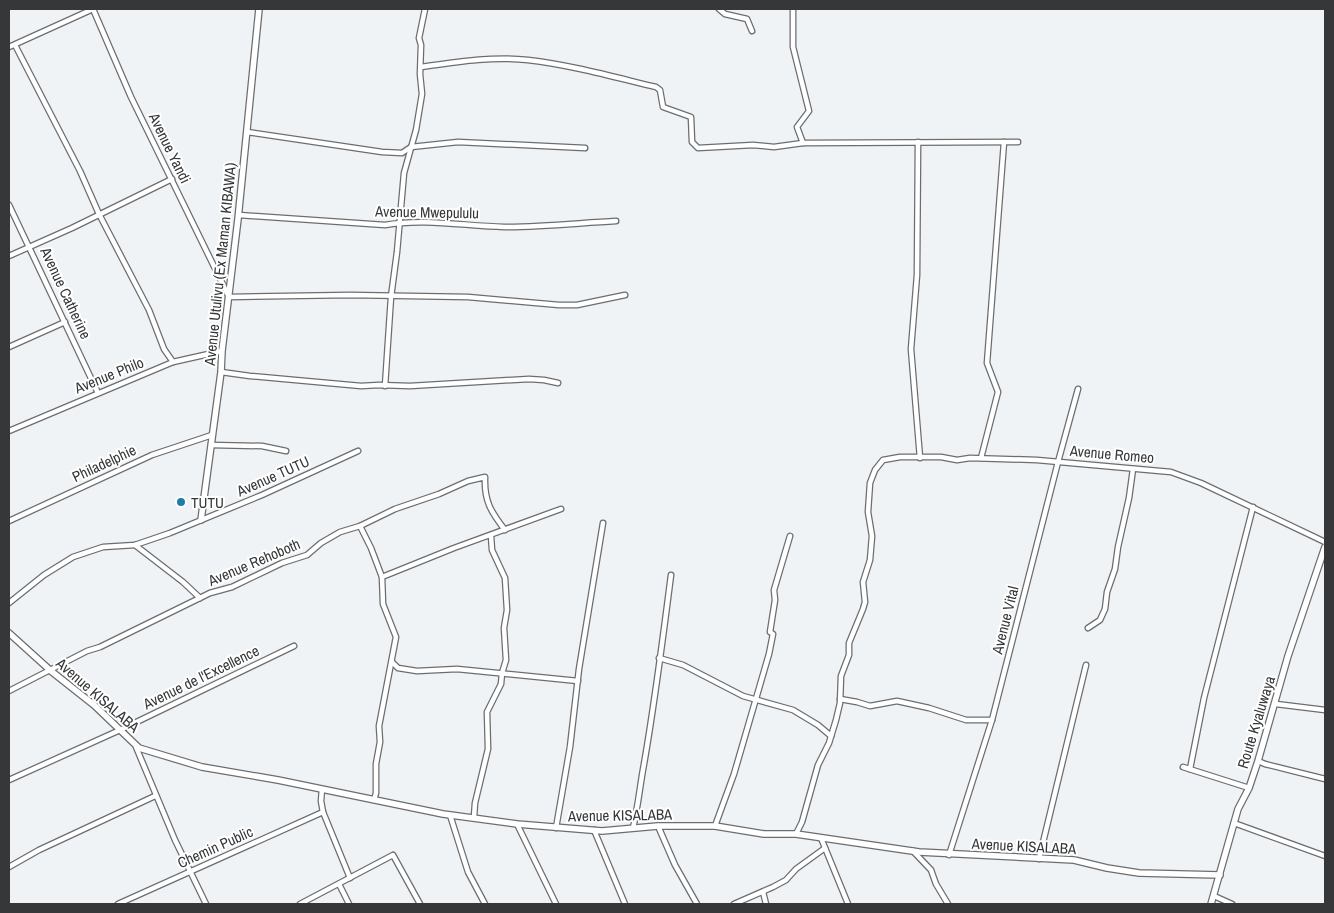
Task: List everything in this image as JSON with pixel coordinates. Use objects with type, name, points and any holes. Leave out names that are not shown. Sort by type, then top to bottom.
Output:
[{"type":"street","points":[[9,48],[93,9]]},
{"type":"street","name":"Avenue Yandi","points":[[93,9],[131,98],[229,298]]},
{"type":"street","name":"Avenue Utulivu (Ex Maman KIBAWA)","points":[[201,520],[221,372],[239,215],[259,9]]},
{"type":"street","points":[[385,386],[391,297],[404,173],[420,116],[422,94],[419,38],[425,9]]},
{"type":"street","points":[[719,9],[725,14],[747,19],[752,30]]},
{"type":"street","points":[[793,9],[793,47],[809,112],[797,127],[803,143]]},
{"type":"street","points":[[15,44],[149,310],[164,349],[172,362]]},
{"type":"street","points":[[420,66],[496,58],[528,60],[570,67],[656,87],[660,90],[663,107],[691,117],[692,142],[698,148],[752,144],[774,147],[803,143],[1018,142]]},
{"type":"street","points":[[247,132],[382,152],[402,153],[411,147],[458,142],[585,148]]},
{"type":"street","points":[[918,142],[917,275],[911,349],[920,458]]},
{"type":"street","points":[[982,458],[998,392],[987,363],[1004,142]]},
{"type":"street","points":[[9,256],[172,179]]},
{"type":"street","name":"Avenue Catherine","points":[[9,205],[98,393]]},
{"type":"street","name":"Avenue Mwepululu","points":[[239,215],[385,225],[399,222],[505,227],[616,221]]},
{"type":"street","points":[[229,298],[350,295],[468,297],[577,305],[626,295]]},
{"type":"street","points":[[9,347],[65,322]]},
{"type":"street","name":"Avenue Philo","points":[[9,431],[172,362],[222,351]]},
{"type":"street","points":[[221,372],[361,386],[529,379],[558,382]]},
{"type":"street","name":"Avenue Vital","points":[[949,854],[992,720],[1078,390]]},
{"type":"street","name":"Philadelphie","points":[[9,521],[152,455],[212,435]]},
{"type":"street","points":[[210,445],[262,446],[286,452]]},
{"type":"street","name":"Avenue TUTU","points":[[9,603],[44,575],[73,557],[103,547],[135,545],[201,520],[358,451]]},
{"type":"street","name":"Avenue Romeo","points":[[840,699],[841,676],[849,655],[849,643],[863,609],[863,582],[870,560],[872,536],[868,512],[870,483],[875,470],[883,460],[900,457],[957,460],[982,458],[1037,460],[1170,472],[1201,483],[1325,542]]},
{"type":"street","points":[[1088,628],[1100,620],[1106,609],[1107,592],[1115,569],[1133,469]]},
{"type":"street","name":"Avenue Rehoboth","points":[[9,691],[87,651],[100,647],[200,598],[246,581],[282,563],[307,555],[332,536],[468,481],[485,477],[484,494],[492,514],[505,530]]},
{"type":"street","points":[[1190,768],[1204,698],[1254,507]]},
{"type":"street","points":[[382,577],[561,509]]},
{"type":"street","points":[[556,828],[570,747],[578,681],[603,523]]},
{"type":"street","points":[[360,526],[382,577],[383,604],[396,637],[379,726],[380,742],[376,764],[376,794],[374,800]]},
{"type":"street","points":[[474,818],[475,803],[488,749],[487,712],[501,684],[506,660],[504,628],[507,610],[505,578],[492,550],[491,536]]},
{"type":"street","points":[[715,826],[734,774],[756,700],[773,634],[770,632],[775,600],[774,590],[790,536]]},
{"type":"street","points":[[135,545],[183,582],[200,598]]},
{"type":"street","name":"Route Kyaluwaya","points":[[1211,904],[1238,810],[1249,788],[1276,704],[1288,656],[1325,550]]},
{"type":"street","points":[[633,828],[658,684],[659,658],[671,575]]},
{"type":"street","name":"Avenue KISALABA","points":[[9,634],[94,705],[139,748],[202,767],[450,815],[517,824],[594,830],[658,826],[715,826],[764,834],[796,834],[913,851],[1074,860],[1139,873],[1220,875]]},
{"type":"street","name":"Avenue de l'Excellence","points":[[9,780],[120,730],[294,646]]},
{"type":"street","points":[[659,658],[683,665],[734,692],[792,710],[818,725],[831,736]]},
{"type":"street","points":[[392,662],[398,668],[417,671],[457,669],[578,681]]},
{"type":"street","points":[[1039,859],[1086,665]]},
{"type":"street","points":[[796,834],[802,822],[818,765],[831,736],[840,699],[873,706],[897,701],[929,708],[966,720],[992,720]]},
{"type":"street","points":[[1276,704],[1325,710]]},
{"type":"street","points":[[134,743],[155,796],[206,904]]},
{"type":"street","points":[[1258,761],[1325,779]]},
{"type":"street","points":[[1183,767],[1249,788]]},
{"type":"street","points":[[322,789],[321,801],[323,812],[350,878]]},
{"type":"street","points":[[9,867],[39,850],[155,796]]},
{"type":"street","name":"Chemin Public","points":[[118,904],[323,812]]},
{"type":"street","points":[[450,815],[468,872],[484,904]]},
{"type":"street","points":[[1234,823],[1325,856]]},
{"type":"street","points":[[517,824],[556,904]]},
{"type":"street","points":[[658,826],[675,865],[697,904]]},
{"type":"street","points":[[594,830],[625,904]]},
{"type":"street","points":[[821,838],[848,904]]},
{"type":"street","points":[[734,904],[786,880],[796,869],[825,848]]},
{"type":"street","points":[[913,851],[931,870],[936,884],[948,904]]},
{"type":"street","points":[[300,904],[393,855],[420,904]]},
{"type":"street","points":[[339,884],[349,904]]},
{"type":"street","points":[[762,892],[766,904]]},
{"type":"street","points":[[1214,896],[1232,904]]},
{"type":"place","name":"TUTU","points":[[181,502]]}]
